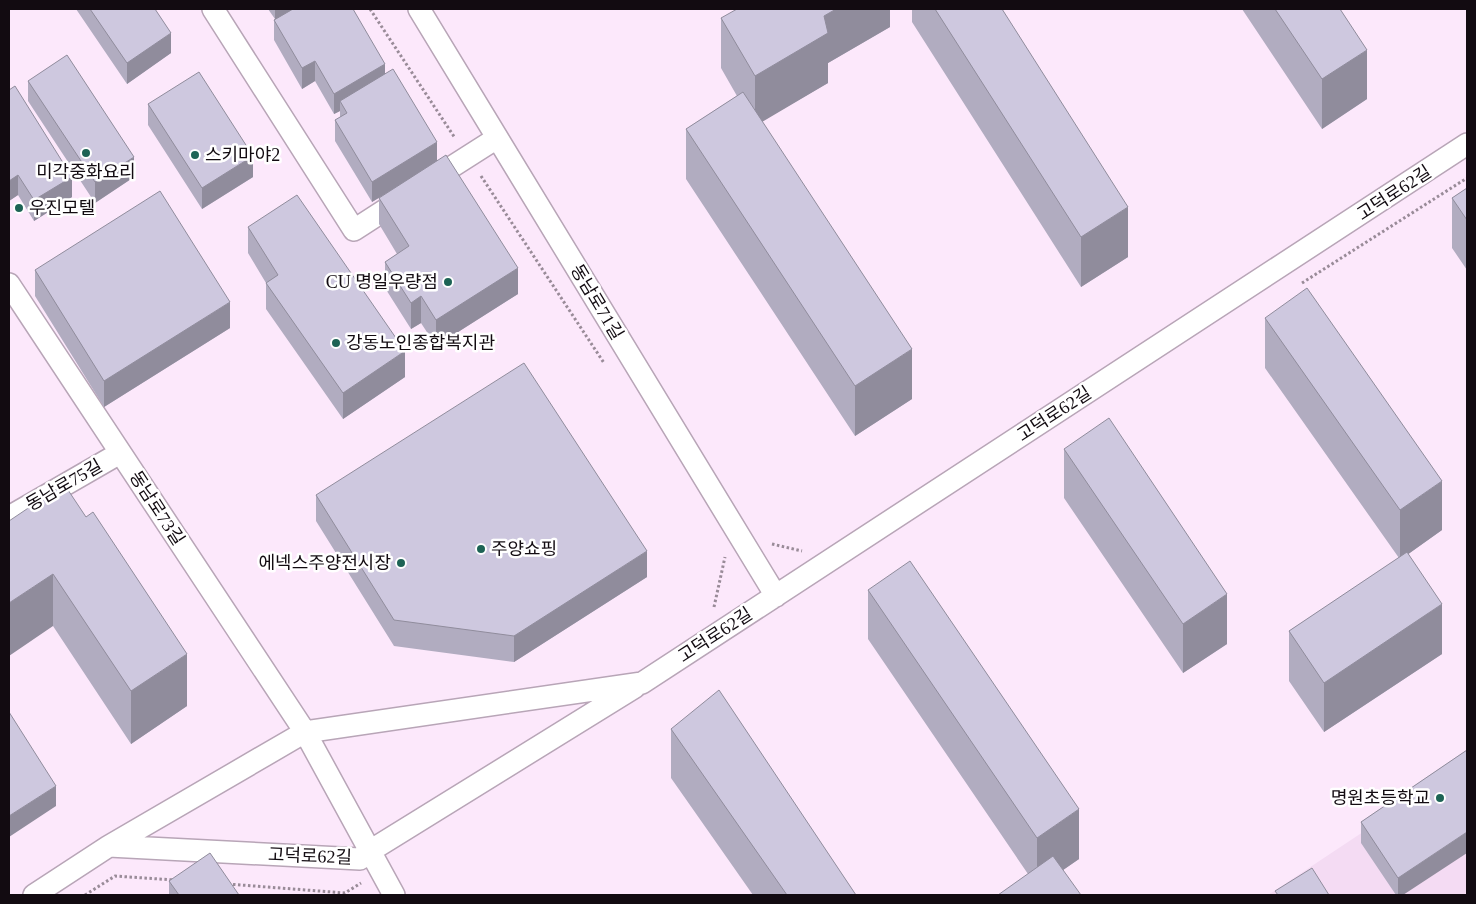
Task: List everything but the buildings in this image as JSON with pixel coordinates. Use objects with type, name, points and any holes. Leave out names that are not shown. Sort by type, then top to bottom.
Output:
[{"type":"street","points":[[213,9],[354,230],[498,138]]},
{"type":"street","name":"동남로71길","points":[[419,9],[776,596]]},
{"type":"street","name":"고덕로62길","points":[[109,846],[360,859],[642,683],[1467,144]]},
{"type":"street","name":"동남로73길","points":[[9,284],[305,732],[394,895]]},
{"type":"street","name":"동남로75길","points":[[9,517],[120,452]]},
{"type":"street","name":"고덕로62길","points":[[34,895],[109,846],[305,732],[642,683]]},
{"type":"path","points":[[370,9],[608,370]]},
{"type":"path","points":[[706,612],[714,607],[727,550]]},
{"type":"shaded area","name":"명원초등학교","points":[[1467,762],[1467,895],[1268,895],[1360,834]]},
{"type":"place","name":"미각중화요리","points":[[86,153]]},
{"type":"place","name":"스키마야2","points":[[195,155]]},
{"type":"place","name":"우진모텔","points":[[19,208]]},
{"type":"place","name":"CU 명일우량점","points":[[448,282]]},
{"type":"place","name":"강동노인종합복지관","points":[[336,343]]},
{"type":"place","name":"주양쇼핑","points":[[481,549]]},
{"type":"place","name":"에넥스주양전시장","points":[[401,563]]},
{"type":"place","name":"명원초등학교","points":[[1440,798]]}]
